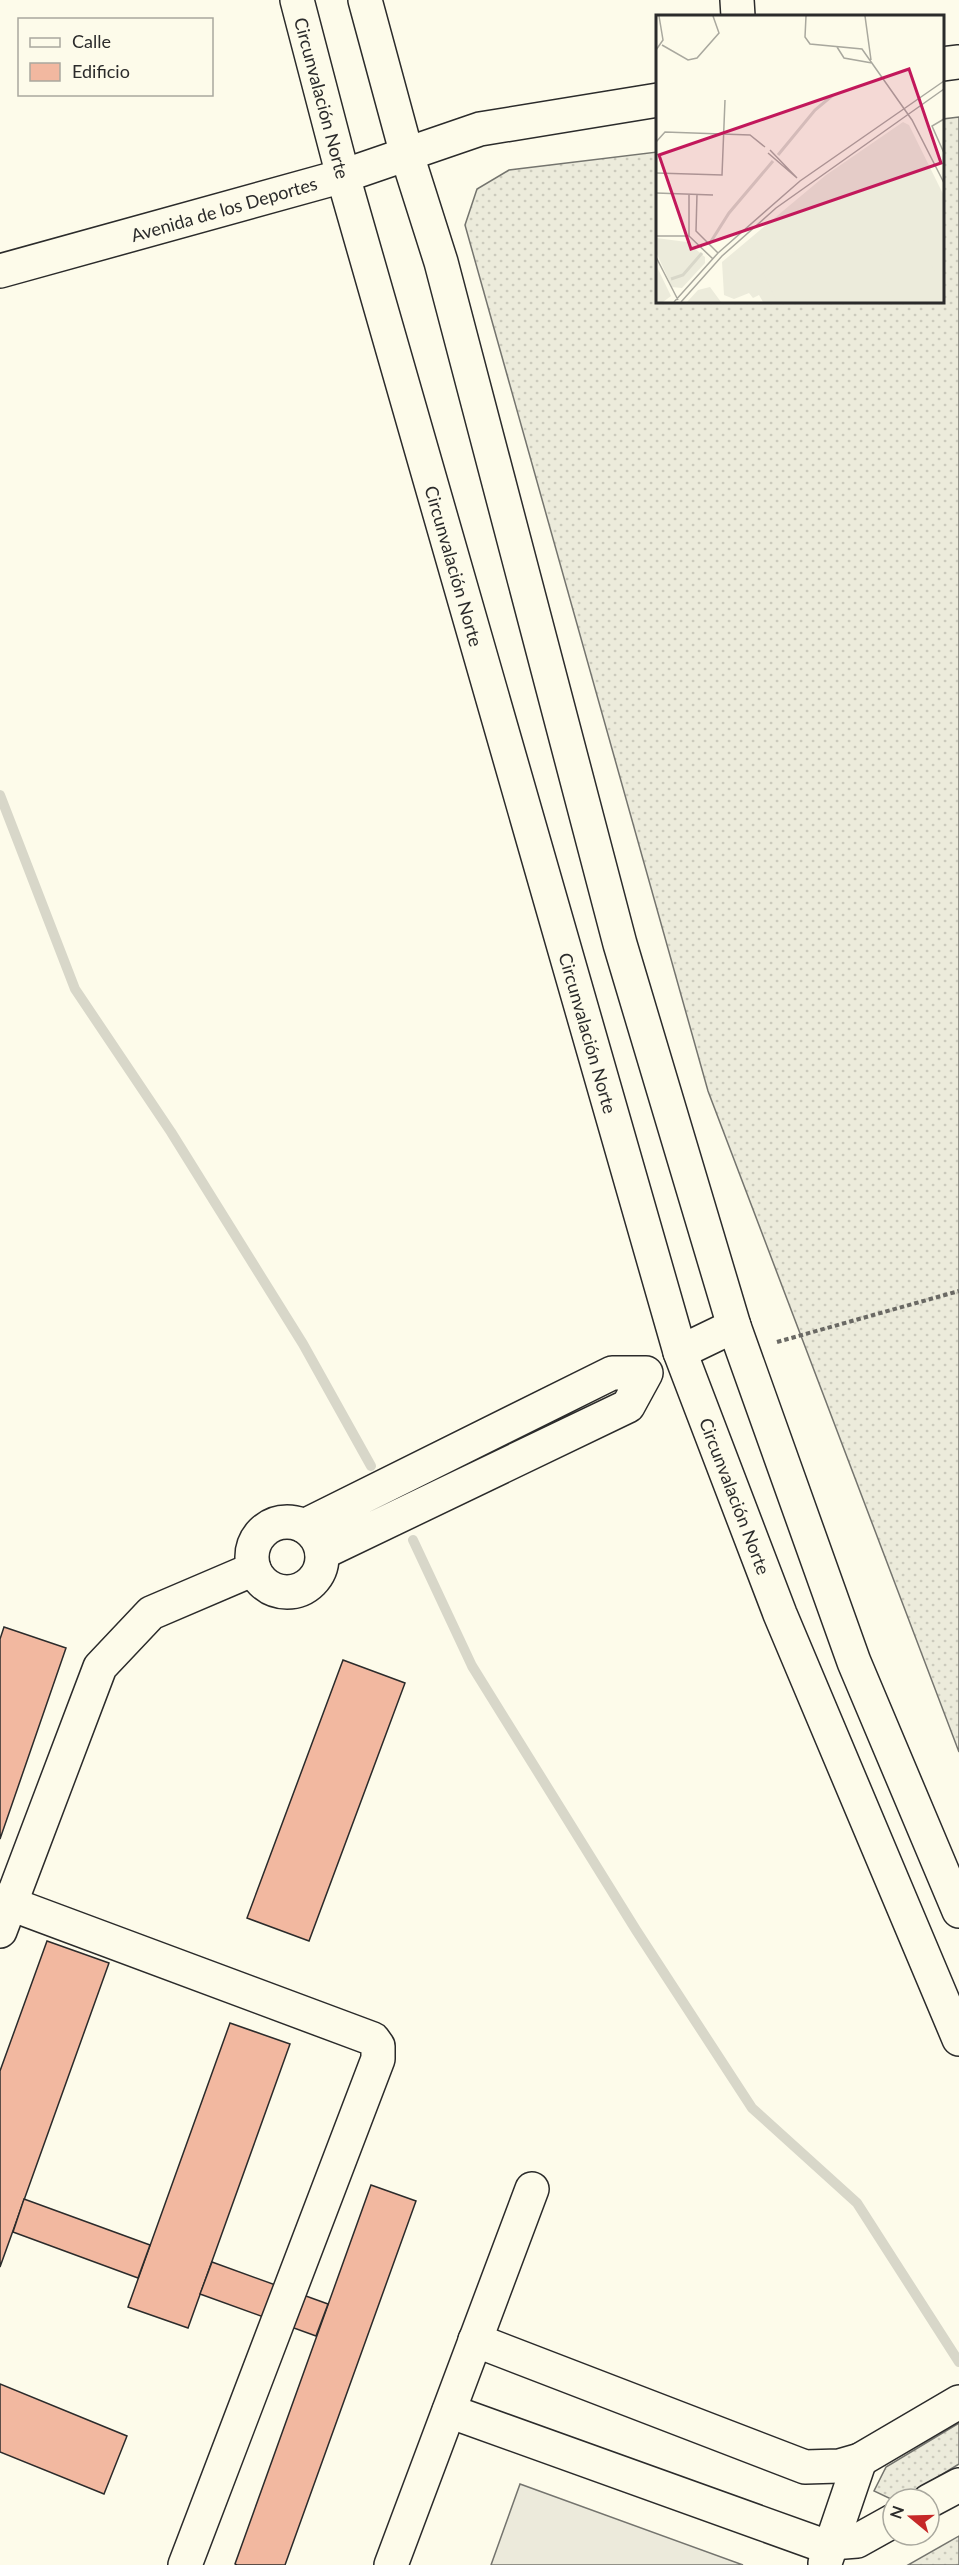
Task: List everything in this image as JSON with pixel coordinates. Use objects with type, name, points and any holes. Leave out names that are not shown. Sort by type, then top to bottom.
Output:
[{"type":"main road","name":"Circunvalación Norte","points":[[297,0],[343,176],[680,1352],[780,1614],[959,2039]]},
{"type":"main road","points":[[365,0],[407,155],[441,262],[620,944],[739,1338],[854,1662],[959,1911]]},
{"type":"main road","points":[[737,0],[738,15]]},
{"type":"main road","points":[[944,64],[959,62]]},
{"type":"main road","name":"Avenida de los Deportes","points":[[0,271],[343,176],[480,129],[656,100]]},
{"type":"main road","points":[[322,1553],[628,1406],[646,1373],[680,1352],[739,1338]]},
{"type":"main road","points":[[304,1526],[612,1372],[646,1373]]},
{"type":"main road","points":[[280,1522],[292,1522],[304,1526],[312,1532],[322,1553],[318,1574],[301,1589],[290,1592],[268,1587],[254,1569],[254,1545],[260,1535],[280,1522]]},
{"type":"main road","points":[[185,2565],[378,2059],[378,2046],[373,2039],[4,1912],[100,1667],[151,1613],[254,1569]]},
{"type":"main road","points":[[391,2565],[532,2189]]},
{"type":"main road","points":[[476,2340],[805,2467],[839,2466],[860,2460],[959,2402]]},
{"type":"main road","points":[[449,2411],[819,2544],[827,2555]]},
{"type":"main road","points":[[827,2555],[860,2460]]},
{"type":"main road","points":[[941,2495],[959,2485]]},
{"type":"main road","points":[[827,2555],[881,2528]]},
{"type":"path","points":[[739,1338],[959,1291]]},
{"type":"shaded area","points":[[959,117],[959,1752],[708,1091],[465,225],[477,189],[509,170],[656,152],[656,303],[944,303],[944,119]]},
{"type":"shaded area","points":[[959,2423],[959,2464],[922,2487],[881,2487],[881,2494],[874,2491],[886,2467]]},
{"type":"shaded area","points":[[520,2484],[743,2565],[491,2565]]},
{"type":"shaded area","points":[[959,2536],[959,2565],[908,2565],[941,2547]]},
{"type":"building","points":[[4,1627],[66,1648],[0,1839],[0,1639]]},
{"type":"building","points":[[343,1660],[405,1683],[309,1941],[247,1918]]},
{"type":"building","points":[[47,1941],[109,1963],[0,2267],[0,2071]]},
{"type":"building","points":[[230,2023],[290,2044],[188,2328],[128,2307]]},
{"type":"building","points":[[371,2185],[416,2201],[285,2565],[237,2565],[235,2564]]},
{"type":"building","points":[[24,2199],[150,2245],[138,2278],[13,2232]]},
{"type":"building","points":[[212,2262],[328,2304],[316,2336],[200,2294]]},
{"type":"building","points":[[0,2384],[127,2436],[104,2494],[0,2452]]},
{"type":"waterway","points":[[0,795],[75,989],[171,1132],[303,1344],[371,1466]]},
{"type":"waterway","points":[[413,1540],[472,1666],[636,1930],[752,2108],[857,2203],[959,2362]]}]
